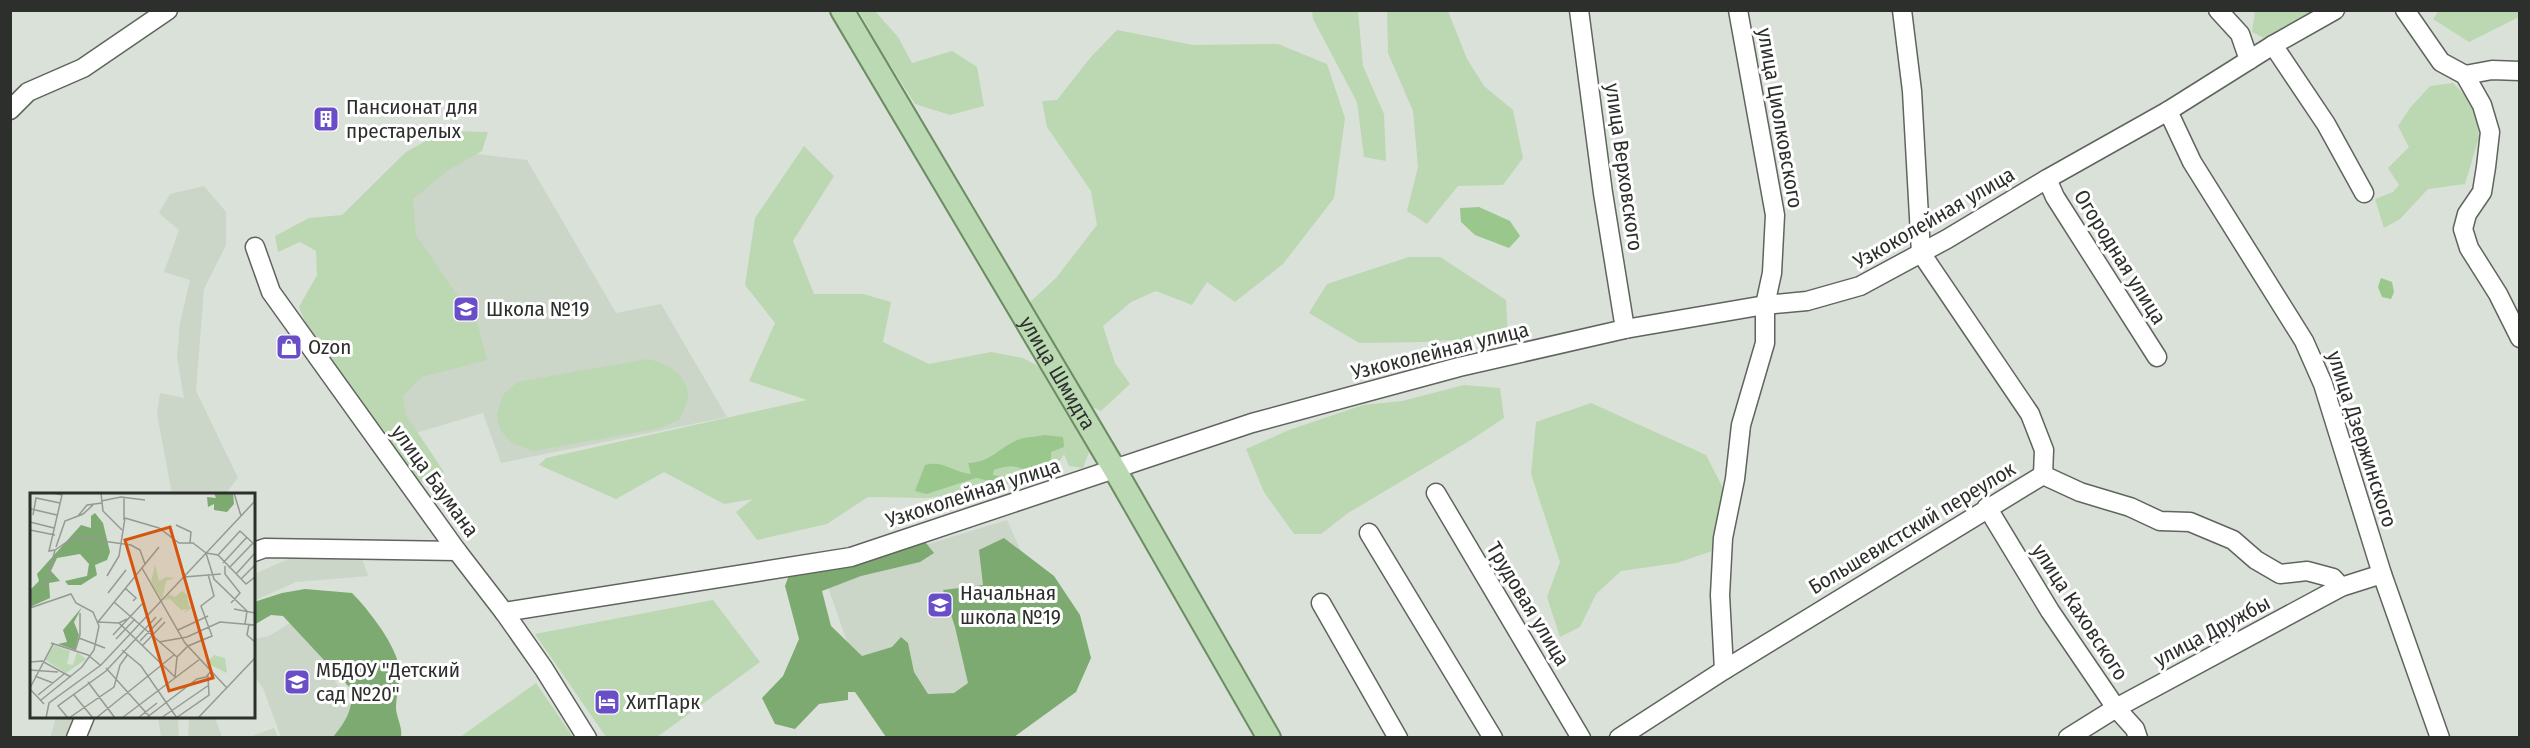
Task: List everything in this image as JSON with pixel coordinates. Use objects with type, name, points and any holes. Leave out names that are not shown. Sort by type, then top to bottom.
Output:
[{"type":"main road","name":"улица Шмидта","points":[[842,10],[1115,470],[1269,738]]},
{"type":"street","points":[[10,110],[28,92],[83,68],[168,10]]},
{"type":"street","name":"улица Верховского","points":[[1579,10],[1603,193],[1625,329]]},
{"type":"street","name":"улица Циолковского","points":[[1724,670],[1720,595],[1723,538],[1735,479],[1741,425],[1765,342],[1765,305],[1773,273],[1775,215],[1738,10]]},
{"type":"street","points":[[1902,10],[1912,91],[1921,253],[2030,414],[2044,450],[2043,475]]},
{"type":"street","points":[[2218,10],[2240,34],[2249,60]]},
{"type":"street","name":"Узкоколейная улица","points":[[504,612],[851,556],[1252,423],[1459,368],[1625,329],[1765,305],[1807,301],[1860,286],[2168,111],[2272,45],[2335,10]]},
{"type":"street","points":[[2405,10],[2441,62],[2465,75],[2482,105],[2490,132],[2482,192],[2467,214],[2463,229],[2469,248],[2498,294],[2520,338]]},
{"type":"street","points":[[2272,45],[2326,124],[2364,193]]},
{"type":"street","points":[[2465,75],[2492,70],[2520,71]]},
{"type":"street","name":"улица Дзержинского","points":[[2168,111],[2192,162],[2304,341],[2323,384],[2382,573],[2440,738]]},
{"type":"street","name":"Огородная улица","points":[[2046,179],[2055,197],[2157,357]]},
{"type":"street","name":"улица Баумана","points":[[255,248],[271,292],[457,551],[504,612],[544,669],[587,738]]},
{"type":"street","name":"Большевистский переулок","points":[[1619,738],[1724,670],[2043,475],[2080,492],[2130,507],[2160,521],[2190,522],[2233,540],[2256,560],[2280,574],[2307,571],[2333,578],[2341,587]]},
{"type":"street","name":"Трудовая улица","points":[[1436,494],[1581,738]]},
{"type":"street","name":"улица Каховского","points":[[1988,507],[2050,611],[2116,708],[2135,729],[2138,738]]},
{"type":"street","points":[[1369,533],[1492,738]]},
{"type":"street","points":[[255,552],[265,548],[457,551]]},
{"type":"street","name":"улица Дружбы","points":[[2068,738],[2116,708],[2341,587],[2382,573]]},
{"type":"street","points":[[1321,603],[1398,738]]},
{"type":"street","points":[[76,738],[85,718]]},
{"type":"shaded area","points":[[2439,10],[2519,11],[2519,17],[2469,42],[2433,19]]},
{"type":"shaded area","points":[[859,11],[875,11],[898,37],[912,63],[952,51],[977,67],[984,106],[950,115],[915,104]]},
{"type":"shaded area","points":[[1312,11],[1358,11],[1363,66],[1384,114],[1386,161],[1364,157],[1357,102],[1313,19]]},
{"type":"shaded area","points":[[1387,11],[1448,11],[1467,59],[1484,86],[1513,110],[1523,158],[1503,185],[1458,186],[1427,224],[1407,211],[1418,167],[1413,111],[1388,53]]},
{"type":"shaded area","points":[[2255,11],[2313,11],[2266,39],[2252,32]]},
{"type":"shaded area","points":[[1117,30],[1193,45],[1278,44],[1327,64],[1345,118],[1334,198],[1283,264],[1235,302],[1207,282],[1192,305],[1156,291],[1131,302],[1103,326],[1115,363],[1130,384],[1101,411],[1092,407],[1065,369],[1029,303],[1056,278],[1097,225],[1091,191],[1047,127],[1042,101],[1057,100],[1090,58]]},
{"type":"shaded area","points":[[2453,83],[2474,105],[2479,137],[2465,184],[2428,189],[2400,219],[2384,228],[2375,199],[2393,192],[2399,185],[2388,168],[2409,147],[2398,126],[2410,108],[2430,86]]},
{"type":"shaded area","points":[[444,131],[488,132],[482,151],[450,169],[413,199],[416,235],[478,325],[487,360],[422,377],[403,396],[406,415],[444,472],[432,487],[419,481],[311,336],[299,307],[317,275],[316,251],[300,242],[278,252],[275,236],[309,218],[342,215],[406,152]]},
{"type":"shaded area","points":[[804,146],[834,176],[793,241],[814,294],[863,294],[891,302],[883,342],[929,364],[991,352],[1023,358],[1038,366],[1089,452],[1083,468],[1069,466],[1064,454],[1057,465],[1042,476],[1019,479],[1004,487],[927,498],[868,497],[827,524],[757,540],[736,512],[753,499],[724,504],[664,472],[616,499],[539,465],[546,458],[807,400],[749,381],[775,323],[745,285],[755,218]],"holes":[[[1015,442],[1062,447],[1051,452],[1036,475],[1011,466],[994,470],[993,475],[1002,484],[976,478],[927,494],[947,467],[957,472],[972,474],[968,463],[977,463]]]},
{"type":"shaded area","name":"Школа №19","points":[[453,151],[527,160],[616,313],[661,304],[727,417],[501,463],[483,413],[399,438],[325,241]]},
{"type":"shaded area","points":[[204,186],[226,212],[226,245],[204,289],[196,391],[238,478],[226,493],[172,493],[157,414],[160,393],[184,398],[177,357],[180,323],[190,280],[164,272],[179,230],[159,213],[170,194]]},
{"type":"shaded area","points":[[1479,207],[1510,221],[1520,236],[1509,248],[1475,235],[1461,222],[1460,208]]},
{"type":"shaded area","points":[[1409,257],[1440,257],[1506,300],[1508,336],[1425,342],[1359,343],[1309,313],[1327,284]]},
{"type":"shaded area","points":[[2381,278],[2392,282],[2394,292],[2391,299],[2382,297],[2378,287]]},
{"type":"shaded area","points":[[647,359],[668,366],[684,381],[688,398],[680,419],[660,428],[533,451],[512,443],[500,430],[497,415],[502,396],[517,382]]},
{"type":"shaded area","points":[[1464,385],[1500,388],[1504,418],[1348,513],[1321,534],[1294,534],[1264,492],[1246,449],[1289,430],[1363,405],[1402,401]]},
{"type":"shaded area","points":[[1591,403],[1706,455],[1725,492],[1712,551],[1677,563],[1621,571],[1596,594],[1580,627],[1560,637],[1547,597],[1560,562],[1531,474],[1536,422]]},
{"type":"shaded area","points":[[1044,435],[1063,437],[1064,447],[1051,452],[1051,464],[1036,475],[1011,466],[994,470],[993,475],[1006,478],[1002,484],[976,478],[927,494],[915,491],[925,465],[937,464],[971,474],[968,463],[989,457],[1020,439]]},
{"type":"shaded area","name":"Начальная школа №19","points":[[1007,520],[1058,634],[904,737],[863,687],[824,576]]},
{"type":"shaded area","points":[[922,538],[934,553],[920,562],[861,576],[822,591],[831,626],[862,656],[892,647],[901,637],[908,643],[914,672],[928,694],[954,693],[968,683],[955,627],[943,590],[983,585],[979,550],[1004,538],[1054,576],[1080,615],[1091,658],[1076,692],[1014,737],[886,737],[855,692],[848,692],[848,700],[819,704],[795,729],[775,724],[762,698],[783,676],[799,639],[785,586],[790,572]]},
{"type":"shaded area","points":[[361,555],[368,576],[296,582],[255,601],[255,574],[293,557]]},
{"type":"shaded area","points":[[305,589],[352,593],[371,615],[384,633],[399,665],[396,709],[401,737],[333,737],[348,714],[351,701],[349,687],[283,616],[271,615],[255,624],[255,602]]},
{"type":"shaded area","points":[[713,600],[760,662],[657,737],[606,737],[535,634]]},
{"type":"shaded area","name":"МБДОУ \"Детский сад №20\"","points":[[298,618],[357,718],[332,737],[281,737],[263,688],[255,677],[255,639],[269,636]]},
{"type":"shaded area","points":[[536,683],[573,737],[460,737]]},
{"type":"shaded area","points":[[56,718],[76,718],[68,737],[50,738]]},
{"type":"shaded area","points":[[158,718],[178,718],[179,737],[161,737]]},
{"type":"shaded area","points":[[189,718],[215,718],[222,737],[188,737]]},
{"type":"shaded area","points":[[274,728],[278,737],[249,737]]},
{"type":"place","name":"Пансионат для престарелых","points":[[326,119]]},
{"type":"place","name":"Школа №19","points":[[466,309]]},
{"type":"place","name":"Ozon","points":[[289,347]]},
{"type":"place","name":"Начальная школа №19","points":[[940,605]]},
{"type":"place","name":"МБДОУ \"Детский сад №20\"","points":[[297,682]]},
{"type":"place","name":"ХитПарк","points":[[607,702]]}]
